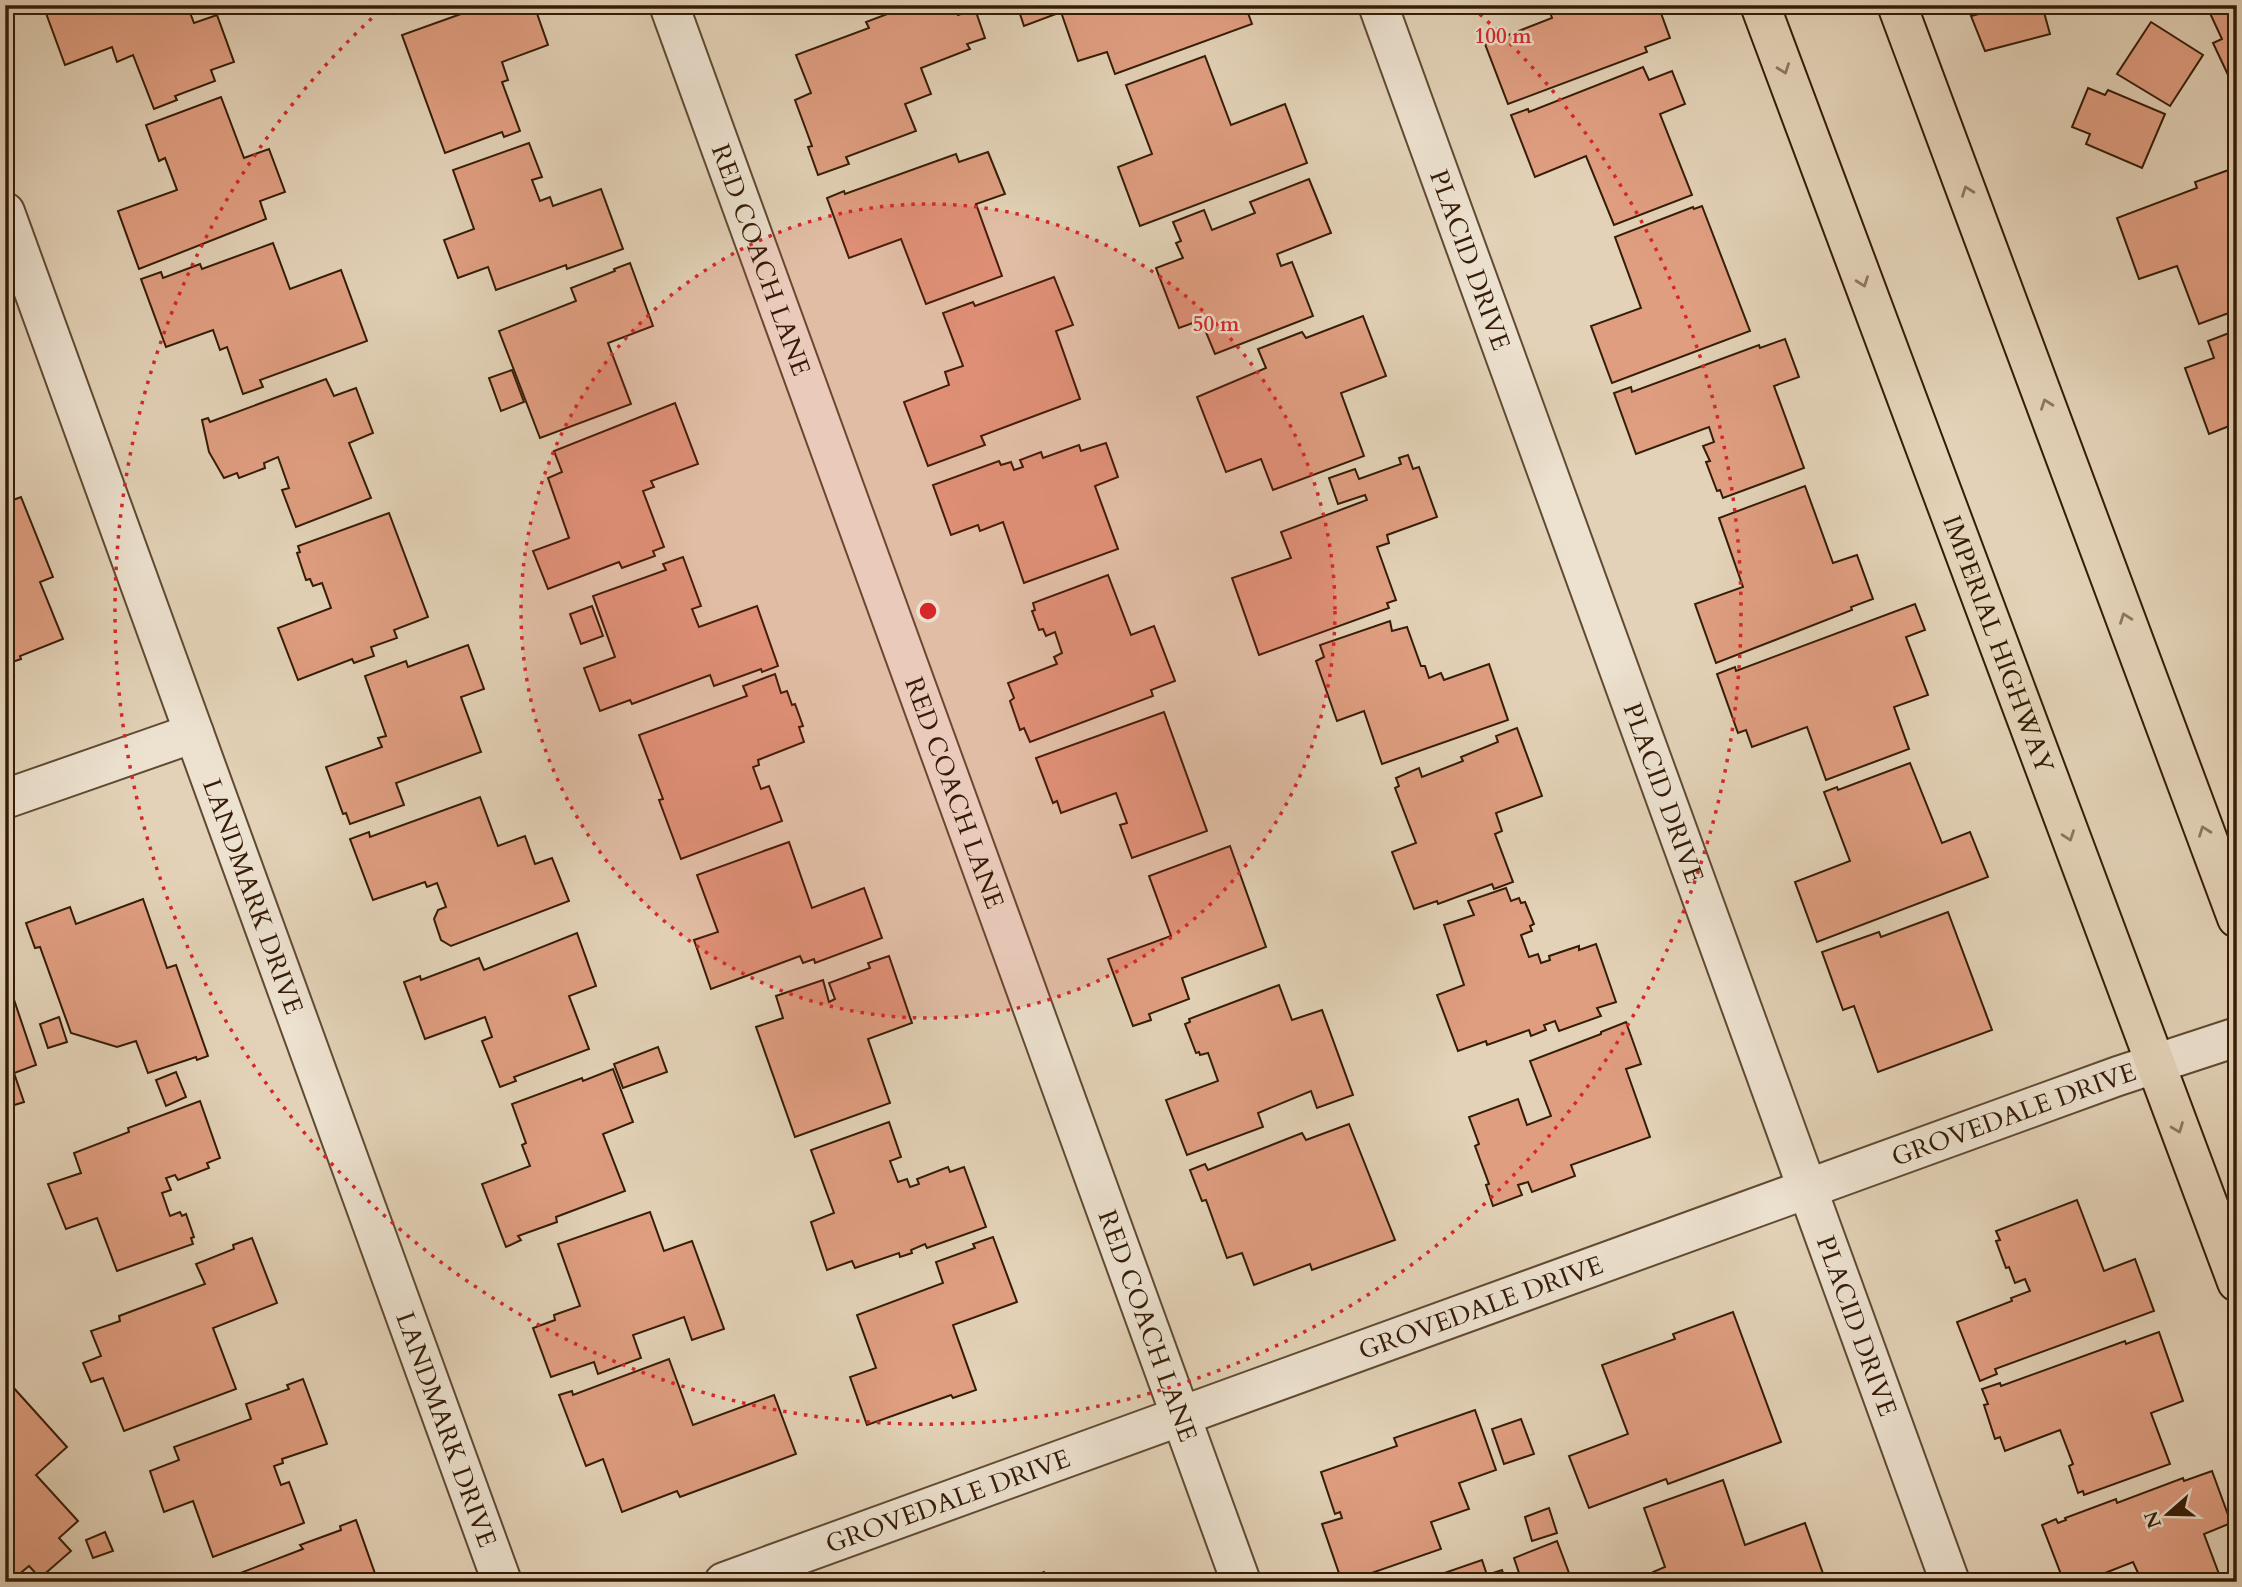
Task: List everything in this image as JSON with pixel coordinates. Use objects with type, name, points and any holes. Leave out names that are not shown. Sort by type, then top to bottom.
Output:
[{"type":"main road","name":"IMPERIAL HIGHWAY","points":[[1760,5],[2153,1064],[2237,1282]]},
{"type":"main road","points":[[1897,5],[2237,918]]},
{"type":"street","name":"RED COACH LANE","points":[[669,5],[1241,1582]]},
{"type":"street","name":"PLACID DRIVE","points":[[1378,5],[1950,1582]]},
{"type":"street","name":"LANDMARK DRIVE","points":[[5,212],[502,1582]]},
{"type":"street","points":[[5,799],[194,733]]},
{"type":"street","name":"GROVEDALE DRIVE","points":[[724,1582],[2153,1064],[2237,1037]]},
{"type":"building","points":[[43,5],[187,5],[194,23],[217,15],[234,62],[211,70],[215,81],[175,96],[177,100],[154,109],[133,55],[117,62],[112,47],[65,65]]},
{"type":"building","points":[[390,5],[417,5],[393,14]]},
{"type":"building","points":[[471,5],[534,5],[548,45],[502,62],[508,80],[502,82],[520,131],[504,137],[502,132],[445,153],[402,35],[472,10]]},
{"type":"building","points":[[911,5],[960,5],[955,8],[958,15],[975,9],[985,38],[967,44],[970,49],[921,68],[931,94],[905,104],[916,131],[846,157],[849,164],[818,175],[808,147],[812,146],[795,100],[811,93],[796,55],[869,28],[866,22]]},
{"type":"building","points":[[1017,5],[1245,5],[1252,24],[1115,74],[1107,52],[1078,61],[1061,12],[1024,26]]},
{"type":"building","points":[[1539,5],[1658,5],[1670,38],[1645,47],[1647,52],[1508,104],[1485,44],[1552,18],[1548,7],[1540,10]]},
{"type":"building","points":[[2014,5],[2042,5],[2050,34],[1985,51],[1971,16]]},
{"type":"building","points":[[2215,5],[2237,5],[2237,94],[2213,43],[2222,39],[2208,9]]},
{"type":"building","points":[[2151,22],[2203,55],[2170,106],[2117,74]]},
{"type":"building","points":[[1205,56],[1231,125],[1285,104],[1307,163],[1140,226],[1118,167],[1152,154],[1126,85]]},
{"type":"building","points":[[1643,67],[1649,80],[1672,71],[1685,104],[1660,114],[1692,195],[1614,225],[1586,156],[1535,177],[1511,115],[1528,109],[1529,112]]},
{"type":"building","points":[[2088,88],[2105,95],[2108,90],[2165,114],[2142,168],[2086,144],[2090,134],[2072,127]]},
{"type":"building","points":[[221,97],[244,158],[269,149],[285,192],[260,201],[266,219],[139,269],[118,211],[177,190],[165,158],[159,161],[146,125]]},
{"type":"building","points":[[529,143],[542,177],[532,180],[540,201],[550,197],[553,206],[601,189],[623,249],[567,269],[566,265],[496,290],[488,267],[458,278],[444,240],[474,229],[453,170]]},
{"type":"building","points":[[988,152],[1005,194],[976,204],[1002,276],[926,304],[901,239],[849,258],[827,198],[956,154],[959,162]]},
{"type":"building","points":[[2237,167],[2237,310],[2199,324],[2177,266],[2139,279],[2117,218],[2197,188],[2195,182]]},
{"type":"building","points":[[1309,179],[1331,233],[1277,254],[1281,266],[1292,262],[1313,316],[1215,354],[1201,320],[1179,328],[1156,268],[1183,258],[1176,243],[1181,241],[1173,222],[1204,210],[1212,230],[1255,213],[1250,202]]},
{"type":"building","points":[[1702,206],[1750,331],[1612,383],[1591,326],[1641,308],[1615,237]]},
{"type":"building","points":[[273,243],[290,289],[341,270],[367,341],[260,380],[263,387],[243,394],[227,347],[220,350],[213,330],[166,347],[141,279],[161,272],[163,278],[200,264],[202,269]]},
{"type":"building","points":[[630,263],[653,326],[608,343],[631,404],[540,438],[499,331],[576,301],[571,288]]},
{"type":"building","points":[[1054,277],[1073,325],[1056,331],[1080,399],[981,436],[985,445],[928,466],[904,402],[949,385],[945,372],[963,366],[943,313],[973,302],[975,306]]},
{"type":"building","points":[[1363,316],[1386,376],[1341,393],[1364,456],[1273,490],[1261,459],[1226,472],[1197,397],[1266,368],[1258,349],[1302,332],[1306,338]]},
{"type":"building","points":[[2237,330],[2237,423],[2209,434],[2185,368],[2214,358],[2208,341]]},
{"type":"building","points":[[1785,339],[1799,377],[1774,386],[1804,468],[1723,498],[1720,490],[1717,491],[1706,462],[1710,461],[1703,446],[1714,442],[1709,427],[1636,454],[1614,393],[1631,387],[1632,392],[1759,345],[1760,348]]},
{"type":"building","points":[[512,370],[524,402],[501,411],[489,378]]},
{"type":"building","points":[[326,379],[334,396],[356,388],[373,433],[349,443],[371,498],[296,527],[282,490],[289,488],[278,457],[264,463],[265,468],[239,478],[237,473],[224,478],[209,452],[202,420],[208,418],[210,422]]},
{"type":"building","points":[[675,403],[698,464],[651,481],[654,487],[643,491],[664,547],[653,551],[655,556],[622,568],[619,562],[548,589],[533,551],[569,538],[548,478],[562,472],[554,451]]},
{"type":"building","points":[[1106,443],[1118,477],[1095,486],[1118,549],[1024,583],[1003,522],[980,531],[978,525],[951,535],[933,485],[999,461],[1001,465],[1011,462],[1014,470],[1023,467],[1020,460],[1041,452],[1043,458],[1079,445],[1081,451]]},
{"type":"building","points":[[1408,455],[1413,469],[1419,467],[1437,517],[1387,535],[1389,543],[1377,547],[1396,600],[1387,603],[1389,608],[1259,655],[1232,578],[1291,558],[1281,532],[1367,500],[1365,495],[1338,504],[1329,478],[1355,469],[1359,479],[1401,464],[1399,458]]},
{"type":"building","points":[[1805,486],[1833,563],[1857,555],[1873,599],[1851,607],[1852,610],[1716,663],[1695,604],[1743,587],[1719,518]]},
{"type":"building","points":[[21,497],[53,577],[40,582],[63,639],[9,663],[14,676],[5,679],[5,503]]},
{"type":"building","points":[[389,513],[428,617],[394,630],[397,638],[371,647],[374,656],[354,663],[352,659],[298,680],[278,628],[331,608],[322,583],[313,586],[310,579],[306,580],[297,553],[300,552],[298,546]]},
{"type":"building","points":[[683,557],[701,606],[692,609],[699,627],[757,606],[778,666],[762,672],[761,669],[714,686],[710,675],[632,704],[630,700],[600,711],[584,668],[615,657],[593,596],[666,570],[663,564]]},
{"type":"building","points":[[1108,575],[1131,635],[1154,626],[1175,681],[1151,690],[1153,696],[1030,742],[1024,728],[1020,730],[1010,701],[1014,698],[1008,683],[1057,664],[1054,657],[1062,653],[1055,632],[1046,636],[1043,629],[1039,630],[1032,611],[1035,610],[1033,603]]},
{"type":"building","points":[[1915,604],[1925,630],[1906,637],[1928,695],[1894,707],[1909,749],[1826,780],[1807,727],[1752,747],[1746,730],[1738,733],[1717,674],[1735,667],[1736,671]]},
{"type":"building","points":[[592,606],[603,636],[581,644],[570,614]]},
{"type":"building","points":[[1390,621],[1392,631],[1407,627],[1421,666],[1425,666],[1429,678],[1441,673],[1444,680],[1489,664],[1508,720],[1382,764],[1364,711],[1337,721],[1316,661],[1324,657],[1320,645]]},
{"type":"building","points":[[468,645],[484,689],[461,697],[481,752],[396,783],[404,805],[350,824],[346,813],[343,814],[326,767],[382,747],[378,738],[386,736],[365,676],[406,661],[408,667]]},
{"type":"building","points":[[775,674],[781,693],[787,691],[792,705],[795,704],[803,726],[799,727],[804,742],[758,760],[759,765],[753,767],[761,789],[769,786],[782,821],[681,859],[659,800],[663,799],[639,735],[747,696],[743,686]]},
{"type":"building","points":[[1164,712],[1207,831],[1132,858],[1120,825],[1127,823],[1116,793],[1061,813],[1057,801],[1053,803],[1036,758]]},
{"type":"building","points":[[1517,728],[1542,796],[1496,813],[1502,831],[1495,834],[1513,882],[1494,889],[1492,884],[1438,904],[1437,901],[1414,909],[1392,852],[1416,843],[1395,788],[1399,786],[1396,778],[1419,768],[1422,777],[1463,761],[1461,757],[1498,742],[1496,736]]},
{"type":"building","points":[[1910,763],[1942,843],[1970,832],[1988,877],[1817,942],[1795,882],[1850,861],[1824,792],[1837,787],[1838,790]]},
{"type":"building","points":[[480,797],[498,846],[525,836],[535,864],[552,858],[569,901],[451,946],[441,940],[434,919],[438,910],[446,907],[437,883],[427,887],[425,882],[373,900],[350,839],[369,832],[370,837]]},
{"type":"building","points":[[789,842],[812,908],[864,888],[882,938],[815,963],[814,959],[803,963],[800,956],[711,989],[694,940],[718,932],[697,875]]},
{"type":"building","points":[[1230,846],[1266,947],[1182,978],[1189,999],[1149,1014],[1151,1020],[1133,1026],[1108,959],[1171,936],[1149,876]]},
{"type":"building","points":[[1506,888],[1511,901],[1519,898],[1521,903],[1525,902],[1534,924],[1530,926],[1532,931],[1521,935],[1529,957],[1538,954],[1541,963],[1550,960],[1549,956],[1579,946],[1579,950],[1596,944],[1616,1002],[1597,1008],[1601,1016],[1559,1031],[1555,1021],[1544,1025],[1546,1030],[1531,1036],[1529,1030],[1487,1045],[1486,1041],[1458,1051],[1437,995],[1464,985],[1444,925],[1474,915],[1468,901]]},
{"type":"building","points":[[143,899],[167,968],[176,965],[208,1056],[197,1060],[196,1057],[148,1073],[136,1041],[117,1047],[71,1033],[40,947],[35,948],[26,923],[70,907],[76,924]]},
{"type":"building","points":[[1948,912],[1992,1030],[1878,1072],[1854,1006],[1843,1010],[1822,952],[1879,932],[1881,937]]},
{"type":"building","points":[[577,933],[596,986],[569,996],[589,1049],[514,1077],[516,1081],[500,1087],[482,1041],[492,1037],[485,1017],[425,1039],[404,982],[420,976],[421,980],[479,958],[484,970]]},
{"type":"building","points":[[889,956],[912,1023],[868,1039],[890,1103],[795,1137],[756,1027],[783,1018],[776,996],[823,980],[829,1002],[835,999],[829,983],[870,968],[868,963]]},
{"type":"building","points":[[5,973],[36,1065],[14,1073],[24,1102],[5,1108]]},
{"type":"building","points":[[1279,985],[1292,1020],[1322,1010],[1353,1095],[1317,1108],[1311,1091],[1258,1113],[1263,1127],[1187,1155],[1166,1100],[1218,1081],[1208,1053],[1196,1053],[1185,1024],[1190,1022],[1189,1019]]},
{"type":"building","points":[[59,1017],[67,1042],[48,1048],[40,1024]]},
{"type":"building","points":[[1626,1022],[1641,1064],[1626,1069],[1650,1137],[1571,1165],[1575,1176],[1532,1192],[1528,1182],[1518,1185],[1522,1195],[1493,1206],[1486,1185],[1489,1184],[1475,1146],[1479,1144],[1469,1117],[1518,1099],[1527,1125],[1551,1116],[1530,1061]]},
{"type":"building","points":[[658,1047],[667,1072],[623,1088],[614,1064]]},
{"type":"building","points":[[613,1069],[633,1122],[603,1134],[625,1191],[556,1217],[557,1222],[518,1236],[521,1240],[506,1247],[482,1184],[530,1166],[522,1145],[526,1143],[512,1104]]},
{"type":"building","points":[[176,1072],[186,1097],[166,1106],[156,1080]]},
{"type":"building","points":[[200,1101],[220,1158],[207,1163],[209,1168],[178,1180],[175,1175],[166,1178],[171,1190],[162,1193],[170,1216],[180,1212],[182,1216],[186,1214],[194,1237],[191,1238],[193,1244],[117,1271],[97,1218],[66,1229],[48,1184],[81,1173],[74,1153],[129,1132],[128,1128]]},
{"type":"building","points":[[889,1122],[901,1157],[890,1161],[898,1182],[907,1179],[910,1187],[919,1184],[917,1179],[948,1167],[950,1172],[964,1167],[986,1227],[927,1248],[925,1244],[900,1257],[899,1253],[855,1268],[852,1261],[827,1270],[811,1222],[834,1213],[811,1150]]},
{"type":"building","points":[[1349,1124],[1395,1240],[1312,1270],[1310,1264],[1254,1285],[1242,1253],[1227,1258],[1206,1200],[1202,1201],[1190,1170],[1205,1164],[1208,1170],[1302,1133],[1306,1140]]},
{"type":"building","points":[[2077,1200],[2104,1271],[2135,1259],[2154,1311],[1995,1369],[1997,1374],[1980,1381],[1957,1322],[2012,1301],[2011,1298],[2030,1291],[2025,1279],[2015,1283],[2009,1267],[2006,1268],[1996,1241],[2000,1240],[1996,1231]]},
{"type":"building","points":[[650,1212],[664,1251],[692,1241],[724,1329],[692,1340],[684,1317],[633,1335],[641,1358],[598,1374],[594,1362],[551,1377],[533,1328],[555,1320],[554,1315],[580,1306],[558,1244]]},
{"type":"building","points":[[993,1237],[1017,1302],[953,1325],[976,1390],[953,1398],[951,1395],[867,1425],[850,1377],[876,1368],[857,1315],[943,1283],[936,1262],[975,1248],[973,1244]]},
{"type":"building","points":[[252,1238],[277,1303],[213,1328],[236,1389],[124,1431],[103,1378],[91,1382],[83,1363],[101,1356],[91,1331],[120,1321],[119,1316],[205,1284],[196,1264],[234,1249],[233,1245]]},
{"type":"building","points":[[1733,1312],[1781,1442],[1668,1484],[1666,1479],[1589,1508],[1569,1456],[1628,1434],[1602,1365],[1675,1339],[1673,1334]]},
{"type":"building","points":[[2159,1332],[2183,1401],[2151,1413],[2170,1464],[2084,1495],[2083,1491],[2078,1493],[2069,1466],[2073,1464],[2060,1430],[2005,1451],[2000,1437],[1995,1439],[1982,1389],[2000,1383],[2001,1386],[2125,1341],[2126,1344]]},
{"type":"building","points":[[669,1359],[693,1425],[774,1395],[796,1454],[680,1497],[677,1491],[622,1512],[603,1459],[586,1466],[559,1395],[572,1391],[573,1395]]},
{"type":"building","points":[[303,1379],[327,1444],[282,1459],[283,1463],[274,1466],[281,1485],[289,1482],[304,1523],[213,1557],[193,1501],[164,1512],[150,1471],[179,1460],[174,1447],[251,1419],[246,1404],[289,1389],[287,1385]]},
{"type":"building","points":[[12,1386],[67,1447],[36,1475],[78,1521],[59,1538],[71,1551],[40,1578],[29,1566],[17,1576],[5,1563],[5,1391]]},
{"type":"building","points":[[1475,1410],[1496,1470],[1459,1483],[1469,1509],[1431,1522],[1441,1549],[1354,1579],[1355,1582],[1342,1582],[1322,1524],[1342,1518],[1340,1512],[1335,1514],[1321,1472],[1397,1446],[1394,1438]]},
{"type":"building","points":[[1521,1419],[1534,1454],[1504,1464],[1492,1429]]},
{"type":"building","points":[[2212,1471],[2231,1523],[2204,1534],[2222,1582],[2131,1582],[2130,1578],[2139,1575],[2133,1562],[2082,1582],[2064,1582],[2042,1525],[2056,1519],[2058,1523],[2116,1499],[2117,1503],[2183,1478],[2184,1481]]},
{"type":"building","points":[[1723,1480],[1745,1545],[1805,1523],[1826,1582],[1637,1582],[1665,1567],[1644,1508]]},
{"type":"building","points":[[1549,1508],[1557,1533],[1532,1541],[1525,1517]]},
{"type":"building","points":[[356,1520],[378,1582],[237,1582],[235,1575],[303,1549],[300,1545],[341,1530],[340,1526]]},
{"type":"building","points":[[105,1532],[113,1551],[93,1558],[86,1540]]},
{"type":"building","points":[[1557,1541],[1569,1573],[1547,1582],[1522,1582],[1514,1558]]},
{"type":"building","points":[[1482,1560],[1487,1575],[1502,1570],[1506,1582],[1447,1582],[1444,1573]]},
{"type":"building","points":[[1044,1572],[1048,1582],[1017,1582]]}]
